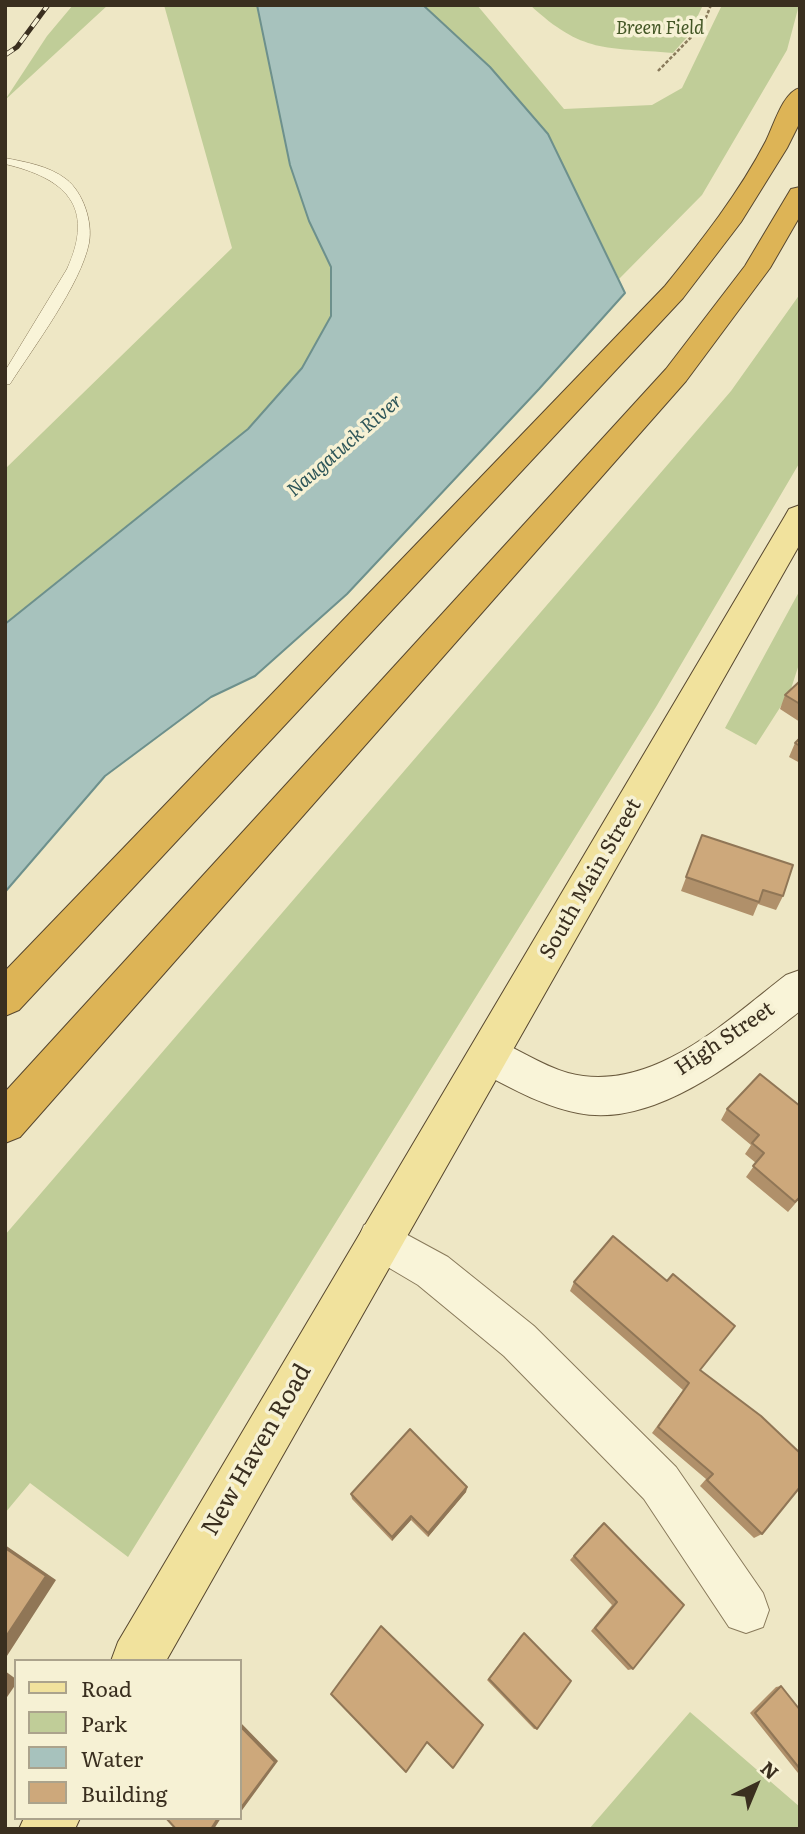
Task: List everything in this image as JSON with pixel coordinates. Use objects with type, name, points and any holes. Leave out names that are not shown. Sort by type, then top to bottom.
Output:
[{"type":"highway","points":[[5,998],[674,292],[750,192],[799,95]]},
{"type":"highway","points":[[5,1123],[676,375],[757,268],[800,194]]},
{"type":"main road","name":"South Main Street","points":[[378,1239],[489,1056],[800,516]]},
{"type":"main road","name":"New Haven Road","points":[[138,1659],[378,1239]]},
{"type":"street","name":"High Street","points":[[489,1056],[556,1088],[593,1096],[626,1093],[663,1081],[704,1058],[800,987]]},
{"type":"street","points":[[378,1239],[433,1271],[519,1341],[660,1483],[746,1609]]},
{"type":"lane","points":[[5,160],[44,172],[69,187],[79,207],[85,241],[71,273],[5,381]]},
{"type":"path","points":[[658,71],[703,25],[711,5]]},
{"type":"green space","points":[[73,5],[108,5],[5,100],[47,36]]},
{"type":"green space","points":[[164,5],[257,5],[290,165],[309,221],[331,267],[331,316],[302,368],[248,429],[5,624],[5,469],[232,248]]},
{"type":"green space","points":[[423,5],[477,5],[564,109],[652,105],[682,88],[722,5],[799,5],[787,50],[702,195],[619,279],[548,134]]},
{"type":"green space","name":"Breen Field","points":[[530,5],[703,5],[688,36],[673,53],[612,48],[581,40],[565,32]]},
{"type":"green space","points":[[800,294],[800,462],[656,707],[128,1557],[30,1483],[5,1513],[5,1235],[731,391]]},
{"type":"green space","points":[[800,590],[800,661],[790,692],[756,745],[725,728]]},
{"type":"green space","points":[[690,1712],[800,1807],[800,1829],[589,1829]]},
{"type":"water","name":"Naugatuck River","points":[[257,5],[423,5],[490,67],[548,134],[625,293],[347,594],[255,676],[211,697],[105,776],[5,892],[5,624],[248,429],[302,368],[331,316],[331,267],[309,221],[290,165]]},
{"type":"building","points":[[800,681],[800,704],[785,695]]},
{"type":"building","points":[[702,835],[793,865],[783,896],[763,890],[759,902],[686,877]]},
{"type":"building","points":[[760,1074],[800,1106],[800,1197],[795,1202],[753,1166],[764,1153],[752,1143],[759,1135],[727,1109]]},
{"type":"building","points":[[613,1236],[667,1281],[673,1274],[735,1326],[700,1370],[761,1416],[800,1453],[800,1487],[762,1534],[707,1480],[713,1474],[658,1427],[689,1383],[574,1282]]},
{"type":"building","points":[[410,1429],[467,1487],[428,1533],[411,1516],[392,1537],[351,1494]]},
{"type":"building","points":[[604,1523],[684,1605],[633,1669],[595,1628],[617,1602],[574,1556]]},
{"type":"building","points":[[5,1548],[46,1576],[5,1638]]},
{"type":"building","points":[[381,1626],[483,1725],[453,1768],[427,1742],[406,1772],[331,1694]]},
{"type":"building","points":[[524,1633],[571,1681],[537,1729],[489,1679]]},
{"type":"building","points":[[781,1686],[800,1710],[800,1769],[755,1713]]},
{"type":"building","points":[[242,1728],[275,1762],[242,1806]]},
{"type":"building","points":[[168,1820],[217,1820],[211,1829],[176,1829]]},
{"type":"railway","points":[[5,55],[17,47],[48,5]]}]
